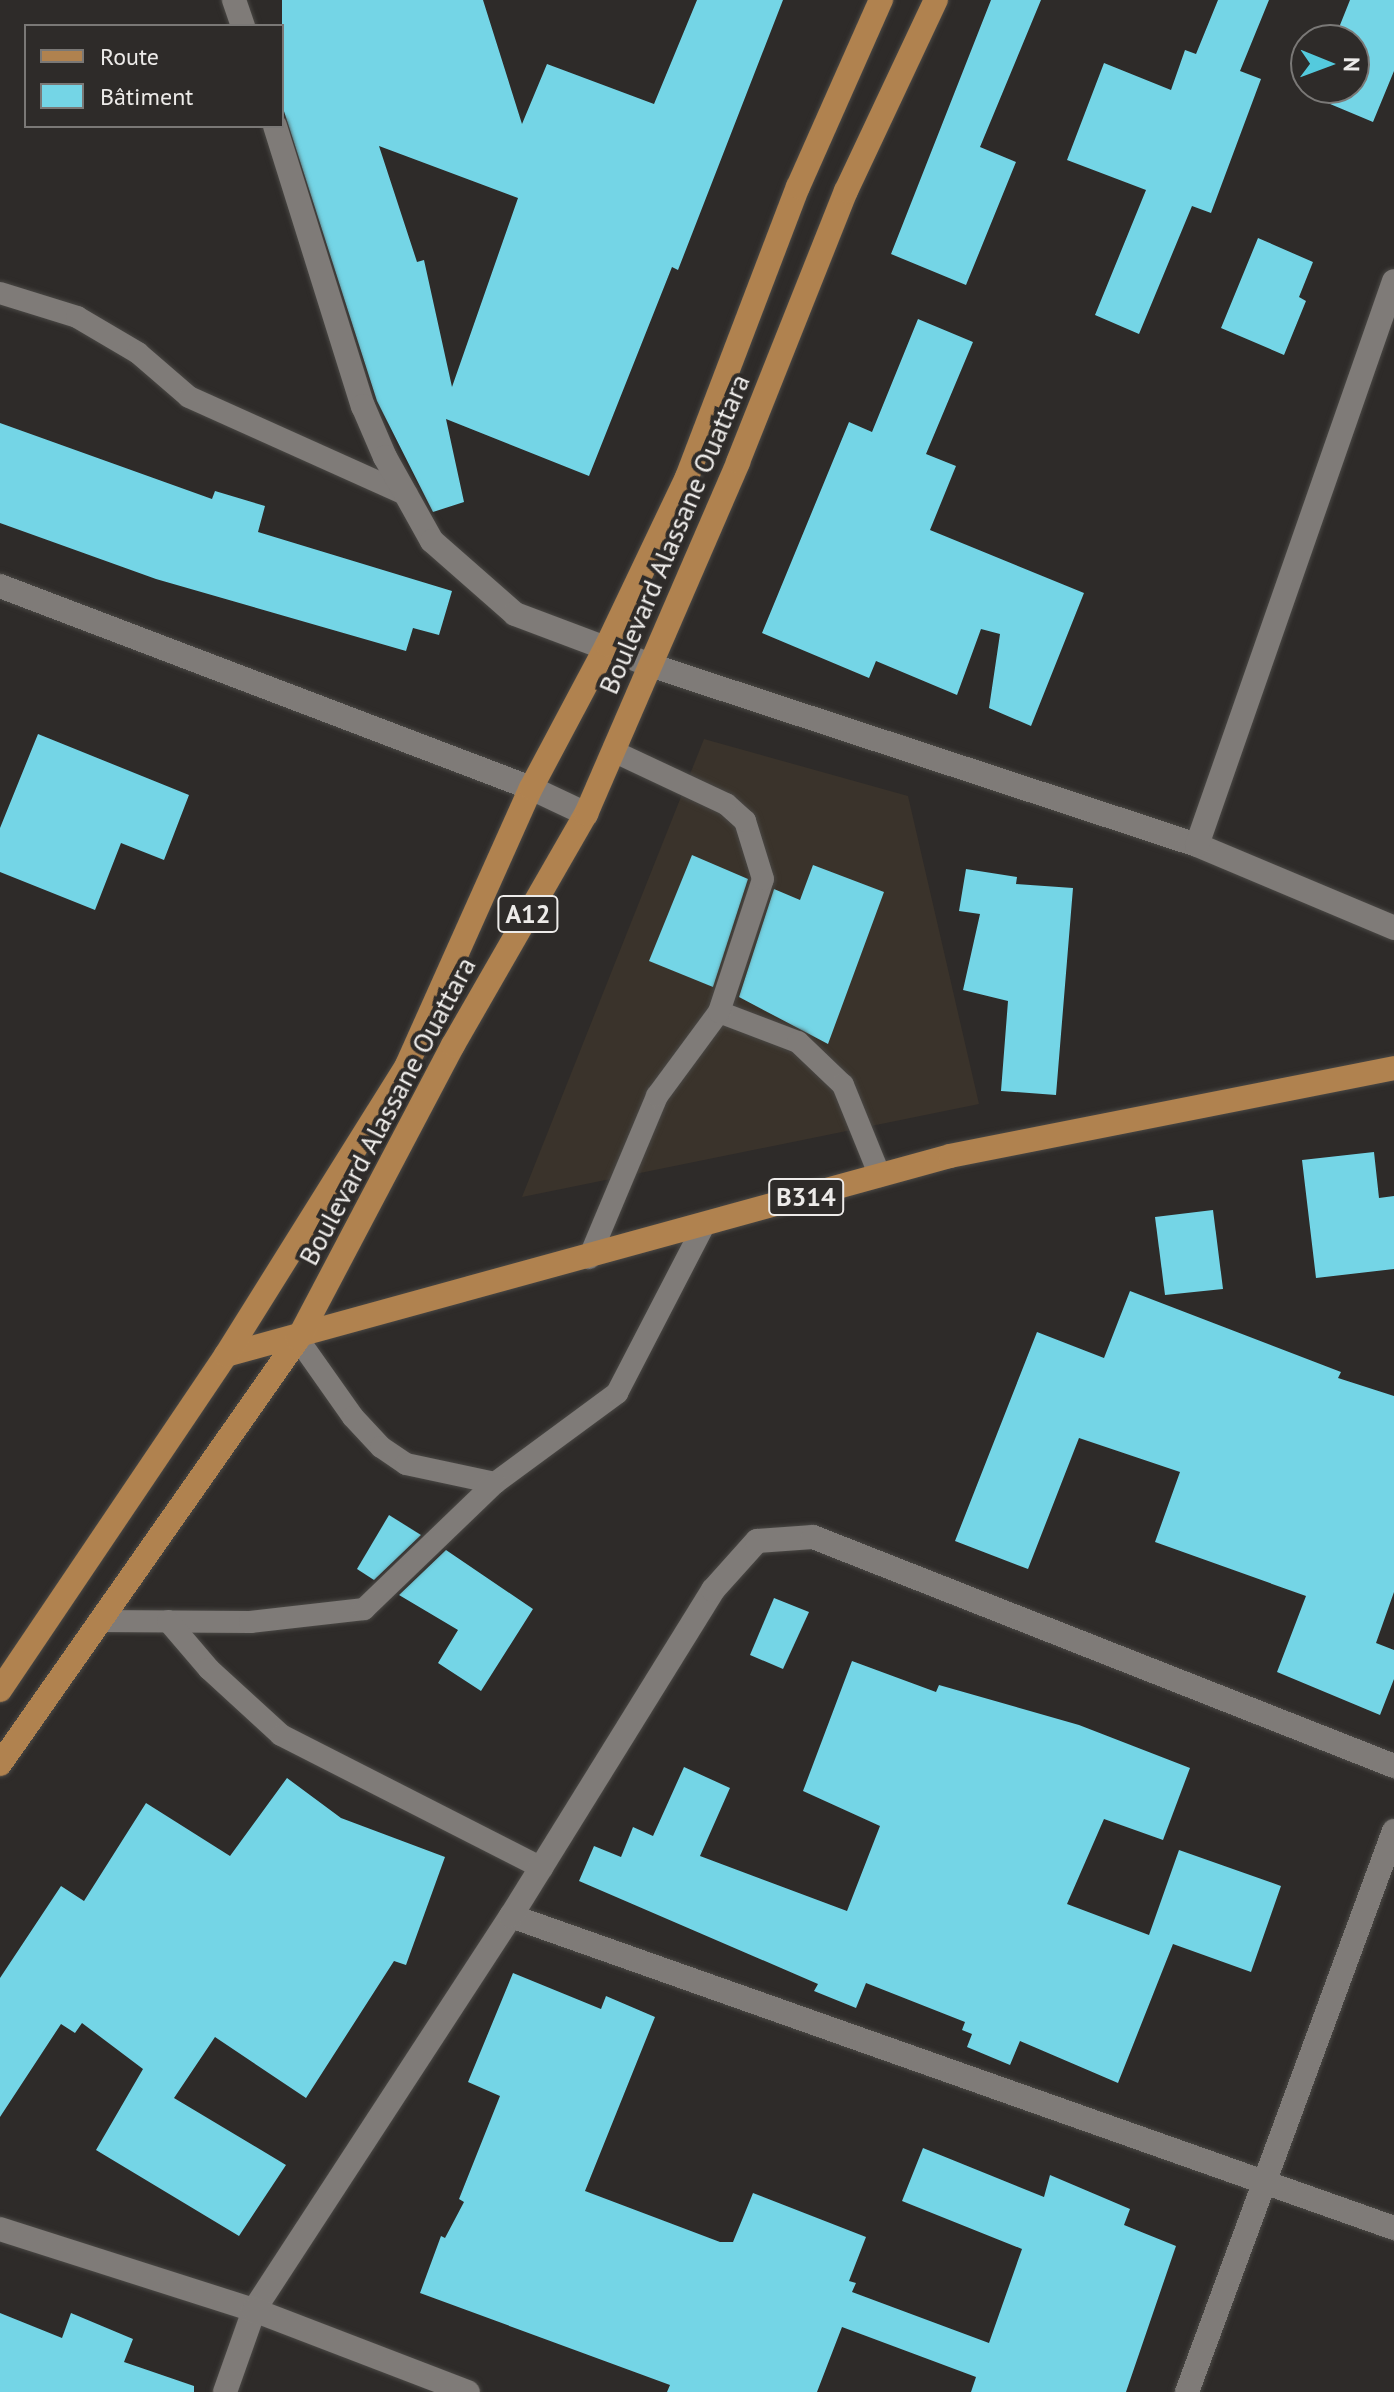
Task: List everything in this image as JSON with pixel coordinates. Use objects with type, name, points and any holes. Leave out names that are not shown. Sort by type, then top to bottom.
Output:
[{"type":"main road","name":"Boulevard Alassane Ouattara","points":[[0,1690],[226,1355],[407,1065],[531,788],[607,645],[687,477],[798,187],[881,0]]},
{"type":"main road","name":"Boulevard Alassane Ouattara","points":[[0,1764],[298,1339],[453,1045],[586,814],[653,666],[846,191],[936,0]]},
{"type":"main road","name":"B314","points":[[226,1355],[298,1339],[966,1153],[1394,1068]]},
{"type":"street","points":[[234,0],[242,24]]},
{"type":"street","points":[[276,128],[363,406],[432,541],[515,614],[607,645],[653,666],[1197,845],[1394,928]]},
{"type":"street","points":[[1197,845],[1394,281]]},
{"type":"street","points":[[0,586],[531,788],[586,814]]},
{"type":"street","points":[[225,2392],[254,2310],[542,1868],[713,1590],[757,1541],[813,1537],[1394,1766]]},
{"type":"street","points":[[1187,2392],[1394,1831]]},
{"type":"street","points":[[511,1916],[1394,2228]]},
{"type":"street","points":[[0,2229],[254,2310],[468,2392]]},
{"type":"lane","points":[[0,293],[77,317],[138,353],[189,397],[407,495]]},
{"type":"lane","points":[[589,1258],[657,1096],[719,1012],[763,879],[745,821],[726,804],[615,752]]},
{"type":"lane","points":[[719,1012],[798,1042],[843,1085],[880,1176]]},
{"type":"lane","points":[[99,1621],[250,1622],[364,1609],[495,1483],[617,1393],[704,1225]]},
{"type":"lane","points":[[298,1339],[353,1417],[381,1447],[406,1464],[495,1483]]},
{"type":"lane","points":[[168,1621],[209,1669],[281,1735],[542,1868]]},
{"type":"shaded area","points":[[704,739],[908,796],[979,1104],[522,1197]]},
{"type":"building","points":[[282,0],[483,0],[522,124],[547,64],[654,104],[697,0],[783,0],[678,270],[672,267],[589,476],[446,419],[464,502],[433,512],[377,401],[284,111]],"holes":[[[379,146],[518,198],[452,387],[424,260],[417,262]]]},
{"type":"building","points":[[991,0],[1041,0],[980,147],[1016,162],[966,285],[891,254]]},
{"type":"building","points":[[1218,0],[1269,0],[1240,71],[1261,79],[1211,213],[1192,206],[1139,334],[1095,315],[1146,190],[1067,160],[1104,63],[1171,90],[1185,50],[1196,54]]},
{"type":"building","points":[[1350,0],[1394,0],[1394,71],[1373,122],[1330,104],[1370,104],[1370,24],[1340,24]]},
{"type":"building","points":[[1258,238],[1313,262],[1299,297],[1306,301],[1284,355],[1221,328]]},
{"type":"building","points":[[918,319],[973,342],[926,454],[956,466],[930,530],[1084,593],[1031,726],[989,708],[1000,634],[981,629],[957,695],[876,661],[869,678],[762,633],[849,422],[872,432]]},
{"type":"building","points":[[0,423],[212,499],[215,491],[265,506],[258,532],[452,591],[439,635],[413,628],[406,651],[156,579],[0,523]]},
{"type":"building","points":[[38,734],[189,795],[164,860],[121,843],[95,910],[0,872],[0,828]]},
{"type":"building","points":[[692,855],[748,879],[713,987],[649,961]]},
{"type":"building","points":[[813,865],[884,892],[828,1044],[739,997],[774,889],[800,900]]},
{"type":"building","points":[[966,869],[1017,877],[1016,884],[1073,888],[1056,1095],[1001,1091],[1008,1001],[963,990],[980,914],[959,911]]},
{"type":"building","points":[[1374,1152],[1379,1198],[1394,1196],[1394,1269],[1316,1278],[1302,1160]]},
{"type":"building","points":[[1213,1210],[1223,1289],[1165,1295],[1155,1217]]},
{"type":"building","points":[[1130,1291],[1341,1372],[1338,1378],[1394,1396],[1394,1592],[1376,1643],[1394,1650],[1394,1679],[1380,1715],[1277,1672],[1306,1596],[1155,1542],[1180,1472],[1079,1438],[1028,1569],[955,1541],[1037,1332],[1104,1358]]},
{"type":"building","points":[[389,1515],[421,1535],[374,1580],[357,1569]]},
{"type":"building","points":[[446,1550],[533,1609],[481,1691],[438,1663],[458,1630],[399,1595]]},
{"type":"building","points":[[774,1598],[809,1612],[783,1669],[750,1655]]},
{"type":"building","points":[[852,1661],[936,1692],[939,1685],[1079,1725],[1190,1768],[1163,1840],[1104,1819],[1067,1904],[1149,1935],[1179,1850],[1281,1886],[1251,1972],[1173,1944],[1118,2083],[1020,2041],[1010,2065],[967,2047],[972,2034],[962,2030],[965,2022],[866,1983],[856,2008],[814,1991],[818,1984],[579,1881],[594,1846],[621,1857],[633,1827],[653,1836],[684,1767],[730,1788],[700,1856],[847,1911],[880,1826],[803,1791]]},
{"type":"building","points":[[287,1778],[341,1818],[445,1857],[406,1965],[394,1961],[306,2098],[215,2037],[174,2098],[286,2165],[239,2236],[96,2150],[143,2069],[82,2023],[75,2033],[61,2024],[0,2117],[0,1978],[61,1886],[84,1901],[146,1803],[230,1856]]},
{"type":"building","points":[[513,1973],[601,2009],[606,1996],[655,2017],[585,2191],[720,2242],[733,2242],[753,2193],[866,2237],[849,2281],[856,2283],[852,2292],[989,2343],[1022,2249],[902,2201],[923,2148],[1044,2197],[1050,2175],[1130,2209],[1124,2225],[1176,2246],[1126,2392],[971,2392],[976,2377],[842,2327],[817,2392],[667,2392],[670,2385],[420,2293],[441,2236],[445,2238],[464,2202],[459,2199],[500,2096],[468,2082]]},
{"type":"building","points":[[0,2313],[62,2338],[71,2313],[133,2339],[124,2362],[194,2386],[194,2392],[0,2392]]}]
